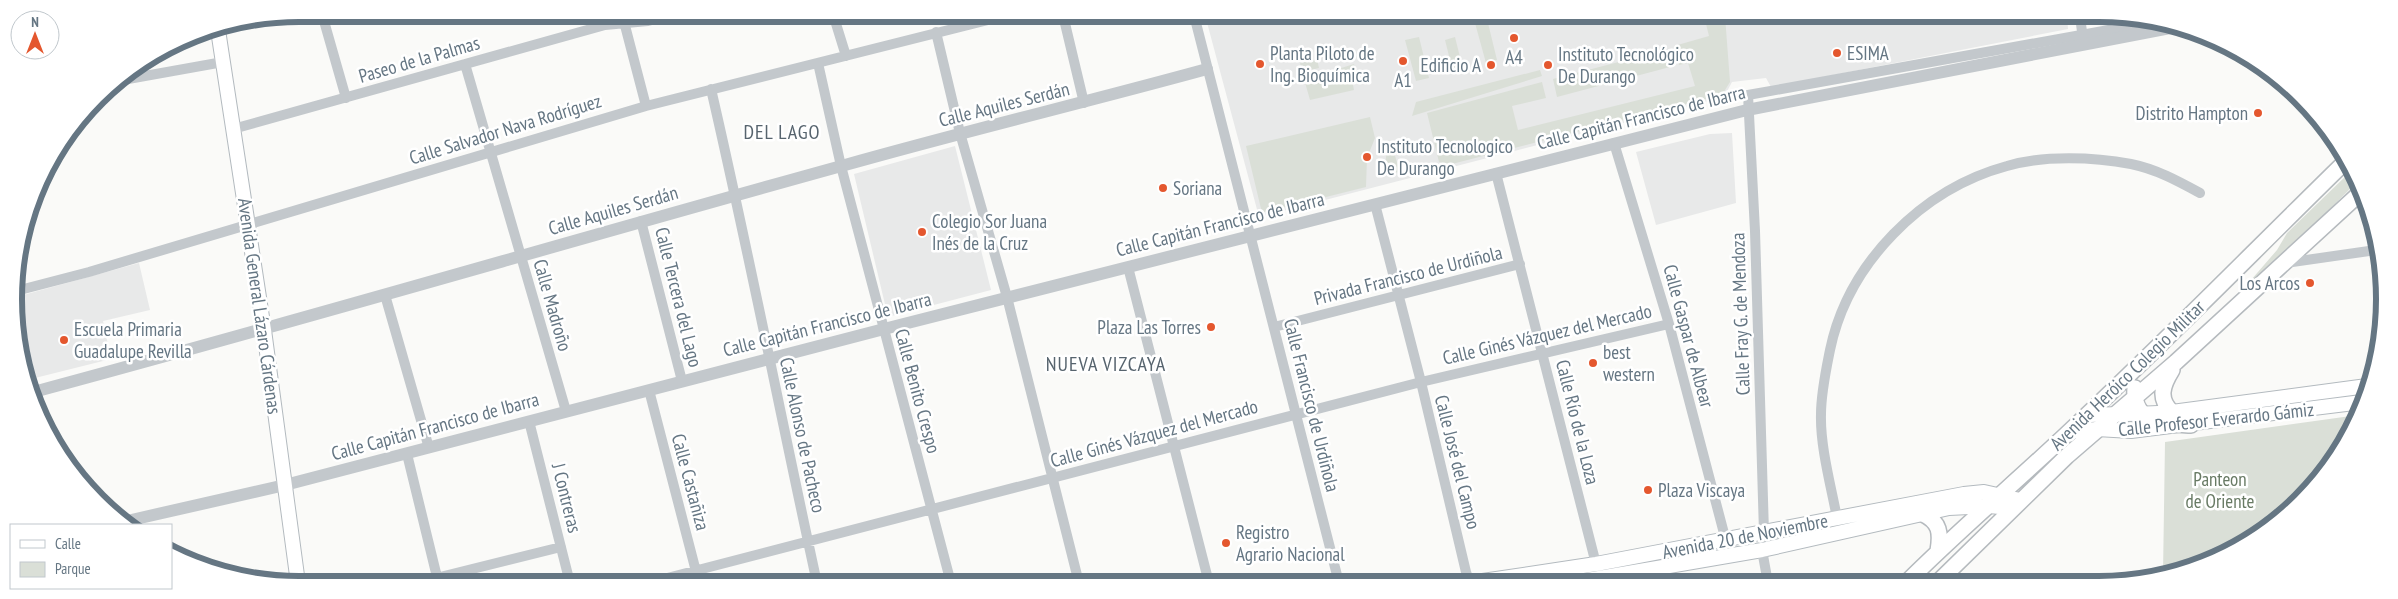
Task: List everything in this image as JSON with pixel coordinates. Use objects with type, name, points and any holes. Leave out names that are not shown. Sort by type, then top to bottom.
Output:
[{"type":"main road","name":"Avenida General Lázaro Cárdenas","points":[[219,35],[264,330],[297,576]]},
{"type":"main road","name":"Avenida Heróico Colegio Militar","points":[[1913,576],[1938,550],[2002,495],[2142,366],[2282,223],[2341,166]]},
{"type":"main road","name":"Avenida Heróico Colegio Militar","points":[[1944,576],[2015,504],[2176,362],[2356,197]]},
{"type":"main road","points":[[2176,362],[2157,372],[2142,366],[2135,398],[2143,415],[2159,422],[2191,424]]},
{"type":"main road","points":[[2172,412],[2165,406],[2162,395],[2165,382],[2176,362]]},
{"type":"main road","name":"Calle Profesor Everardo Gámiz","points":[[2088,415],[2118,413],[2143,415],[2362,387]]},
{"type":"main road","name":"Calle Profesor Everardo Gámiz","points":[[2070,432],[2097,430],[2131,431],[2355,403]]},
{"type":"main road","name":"Avenida 20 de Noviembre","points":[[1649,576],[1917,511],[1974,492],[2002,495],[2015,504]]},
{"type":"main road","name":"Avenida 20 de Noviembre","points":[[1516,576],[1726,541],[1837,518],[2015,504]]},
{"type":"main road","points":[[1917,511],[1937,524],[1940,533],[1938,550]]},
{"type":"street","points":[[325,23],[346,98]]},
{"type":"street","name":"Paseo de la Palmas","points":[[233,129],[611,23]]},
{"type":"street","points":[[624,23],[646,106]]},
{"type":"street","points":[[837,23],[846,56]]},
{"type":"street","name":"Calle Salvador Nava Rodríguez","points":[[23,289],[89,272],[646,106],[974,23]]},
{"type":"street","points":[[1065,23],[1084,103]]},
{"type":"street","name":"Calle Francisco de Urdiñola","points":[[1196,23],[1337,576]]},
{"type":"street","points":[[2081,23],[2083,40],[2139,26]]},
{"type":"street","name":"Calle Capitán Francisco de Ibarra","points":[[134,521],[148,521],[884,328],[1747,110],[2083,40],[2159,29]]},
{"type":"street","points":[[936,32],[960,133],[1007,297],[1078,576]]},
{"type":"street","name":"Calle Fray G. de Mendoza","points":[[1764,532],[1755,231],[1747,110],[1748,95],[2083,40]]},
{"type":"street","points":[[134,78],[223,62]]},
{"type":"street","name":"Calle Benito Crespo","points":[[818,63],[841,166],[949,576]]},
{"type":"street","name":"Calle Madroño","points":[[465,64],[566,411]]},
{"type":"street","name":"Calle Aquiles Serdán","points":[[38,391],[264,330],[641,221],[960,133],[1084,103],[1207,69]]},
{"type":"street","name":"Calle Alonso de Pacheco","points":[[711,89],[736,196],[816,576]]},
{"type":"street","name":"Calle Gaspar de Albear","points":[[1614,143],[1669,324],[1726,541]]},
{"type":"street","points":[[1837,518],[1826,460],[1821,414],[1830,349],[1856,280],[1890,238],[1921,208],[1964,182],[2008,165],[2053,160],[2098,159],[2132,164],[2165,175],[2200,193]]},
{"type":"street","name":"Calle Río de la Loza","points":[[1496,173],[1596,564]]},
{"type":"street","name":"Calle José del Campo","points":[[1375,204],[1421,382],[1467,576]]},
{"type":"street","name":"Calle Tercera del Lago","points":[[641,221],[682,381]]},
{"type":"street","points":[[2285,263],[2371,251]]},
{"type":"street","name":"Privada Francisco de Urdiñola","points":[[1274,327],[1520,264]]},
{"type":"street","points":[[1128,267],[1207,576]]},
{"type":"street","points":[[386,295],[428,448]]},
{"type":"street","name":"Calle Ginés Vázquez del Mercado","points":[[676,576],[1421,382],[1669,324]]},
{"type":"street","name":"Calle Castañiza","points":[[649,390],[697,576]]},
{"type":"street","name":"J Contreras","points":[[529,421],[568,576]]},
{"type":"street","points":[[407,454],[437,576]]},
{"type":"street","points":[[441,576],[561,546]]},
{"type":"street","points":[[1762,550],[1767,576]]},
{"type":"shaded area","name":"Instituto Tecnologico De Durango","points":[[1207,23],[2068,23],[2068,29],[1771,87],[1766,78],[1732,82],[1724,97],[1259,217]]},
{"type":"shaded area","points":[[1732,133],[1736,203],[1656,225],[1636,152],[1710,134]]},
{"type":"shaded area","name":"Colegio Sor Juana Inés de la Cruz","points":[[955,146],[991,290],[888,317],[854,174]]},
{"type":"shaded area","name":"Escuela Primaria Guadalupe Revilla","points":[[139,263],[150,310],[103,321],[111,359],[34,378],[25,336],[22,295]]},
{"type":"green space","points":[[1475,23],[1488,23],[1497,60],[1486,63]]},
{"type":"green space","points":[[1706,23],[1726,23],[1730,82],[1722,95],[1448,165],[1439,162],[1427,113],[1542,82],[1546,98],[1512,106],[1518,130],[1695,86],[1688,63],[1679,65],[1674,46],[1709,36]]},
{"type":"green space","points":[[1419,37],[1429,78],[1416,81],[1405,40]]},
{"type":"green space","points":[[1455,37],[1463,69],[1453,72],[1445,40]]},
{"type":"green space","points":[[1350,48],[1352,58],[1336,62],[1333,53]]},
{"type":"green space","points":[[1665,50],[1670,67],[1557,97],[1553,79]]},
{"type":"green space","points":[[1317,59],[1319,68],[1302,72],[1300,63]]},
{"type":"green space","points":[[1354,64],[1357,74],[1340,78],[1338,69]]},
{"type":"green space","points":[[1540,70],[1542,76],[1412,116],[1416,102]]},
{"type":"green space","points":[[1321,75],[1324,86],[1352,80],[1354,90],[1310,100],[1304,79]]},
{"type":"green space","points":[[1370,117],[1375,138],[1367,158],[1366,187],[1262,213],[1246,146]]},
{"type":"green space","points":[[1391,142],[1398,166],[1420,163],[1421,171],[1384,173],[1387,150]]},
{"type":"green space","points":[[2346,176],[2352,187],[2206,332],[2277,250],[2287,233]]},
{"type":"green space","name":"Panteon de Oriente","points":[[2350,416],[2329,453],[2318,468],[2281,508],[2252,530],[2221,548],[2188,562],[2163,569],[2165,442]]},
{"type":"place","name":"A4","points":[[1514,38]]},
{"type":"place","name":"ESIMA","points":[[1837,53]]},
{"type":"place","name":"A1","points":[[1403,61]]},
{"type":"place","name":"Planta Piloto de Ing. Bioquímica","points":[[1260,64]]},
{"type":"place","name":"Edificio A","points":[[1491,65]]},
{"type":"place","name":"Instituto Tecnológico De Durango","points":[[1548,65]]},
{"type":"place","name":"Distrito Hampton","points":[[2258,113]]},
{"type":"place","name":"Instituto Tecnologico De Durango","points":[[1367,157]]},
{"type":"place","name":"Soriana","points":[[1163,188]]},
{"type":"place","name":"Colegio Sor Juana Inés de la Cruz","points":[[922,232]]},
{"type":"place","name":"Los Arcos","points":[[2310,283]]},
{"type":"place","name":"Plaza Las Torres","points":[[1211,327]]},
{"type":"place","name":"Escuela Primaria Guadalupe Revilla","points":[[64,340]]},
{"type":"place","name":"best western","points":[[1593,363]]},
{"type":"place","name":"Plaza Viscaya","points":[[1648,490]]},
{"type":"place","name":"Registro Agrario Nacional","points":[[1226,543]]},
{"type":"district","name":"DEL LAGO","points":[[782,132]]},
{"type":"district","name":"NUEVA VIZCAYA","points":[[1106,364]]}]
